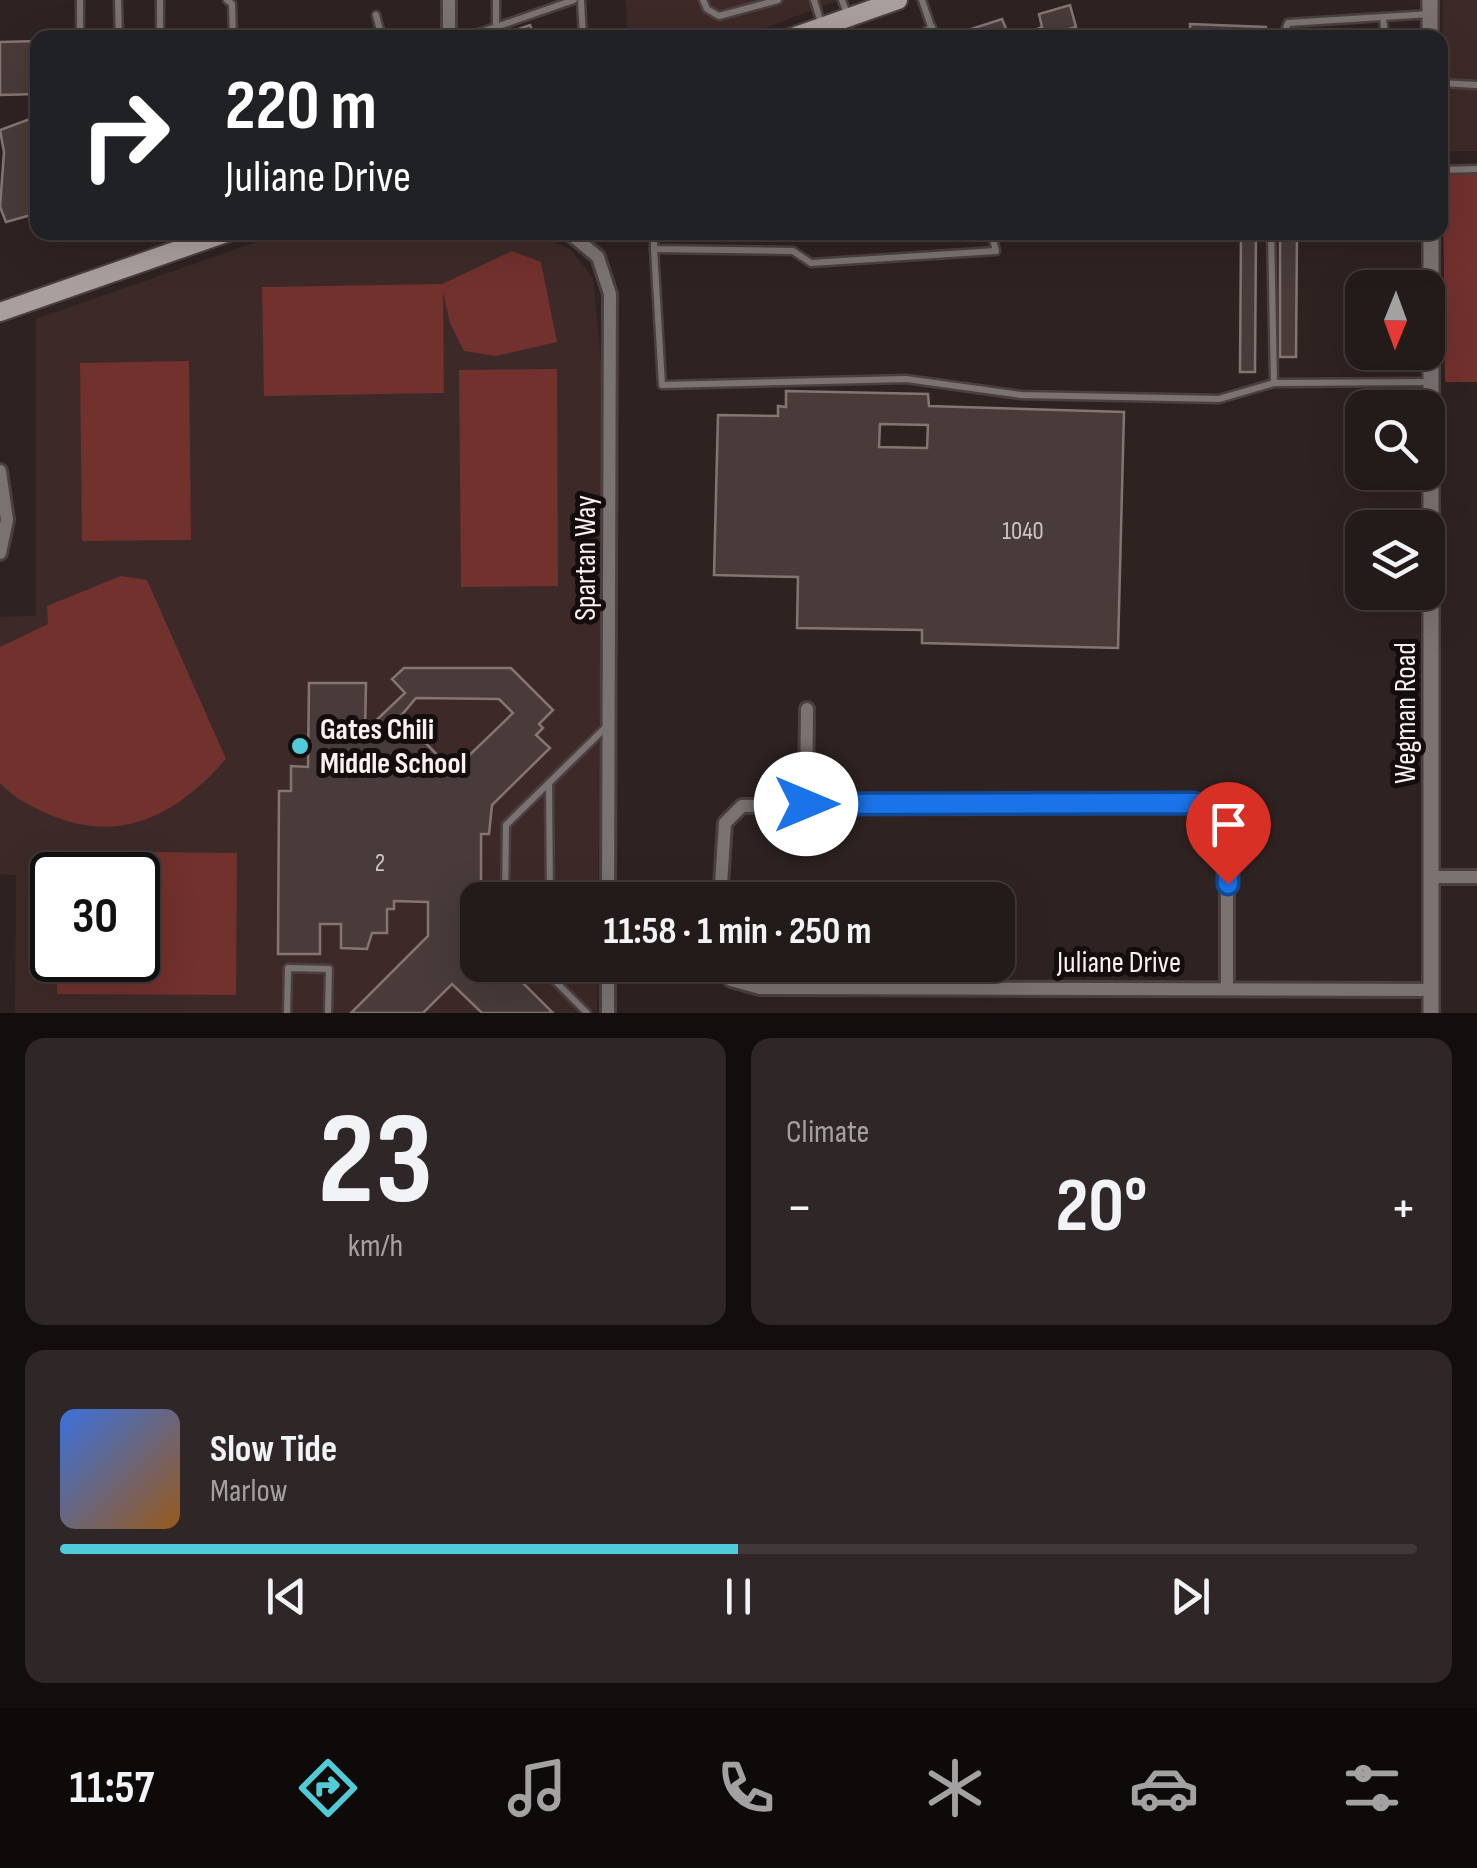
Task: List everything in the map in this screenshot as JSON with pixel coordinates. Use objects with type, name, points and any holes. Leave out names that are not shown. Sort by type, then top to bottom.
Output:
[{"type":"main road","points":[[813,30],[845,9],[898,0]]},
{"type":"main road","points":[[0,312],[205,240]]},
{"type":"street","points":[[449,0],[449,30]]},
{"type":"street","name":"Spartan Way","points":[[577,240],[598,258],[610,294],[608,882]]},
{"type":"street","name":"Wegman Road","points":[[1431,240],[1431,1013]]},
{"type":"street","points":[[0,471],[8,520],[0,553]]},
{"type":"street","points":[[806,804],[807,709]]},
{"type":"street","points":[[721,882],[722,835],[732,812],[742,806],[1194,803],[1220,816],[1227,830],[1227,986]]},
{"type":"street","points":[[1433,877],[1477,877]]},
{"type":"street","points":[[608,982],[608,1013]]},
{"type":"street","name":"Juliane Drive","points":[[738,982],[760,988],[1227,986],[1432,990]]},
{"type":"lane","points":[[80,0],[80,30]]},
{"type":"lane","points":[[118,0],[119,30]]},
{"type":"lane","points":[[160,0],[160,30]]},
{"type":"lane","points":[[227,0],[232,4],[233,30]]},
{"type":"lane","points":[[496,0],[496,26]]},
{"type":"lane","points":[[485,30],[577,0],[582,30]]},
{"type":"lane","points":[[704,0],[707,9],[719,16],[778,0]]},
{"type":"lane","points":[[814,0],[822,27]]},
{"type":"lane","points":[[922,0],[932,28],[929,30]]},
{"type":"lane","points":[[1285,30],[1288,23],[1383,17],[1430,7]]},
{"type":"lane","points":[[376,16],[380,30]]},
{"type":"lane","points":[[1383,17],[1384,30]]},
{"type":"lane","points":[[1448,84],[1477,85]]},
{"type":"lane","points":[[1448,170],[1477,169]]},
{"type":"lane","points":[[654,240],[662,385],[906,379],[1021,396],[1219,399],[1274,383],[1431,382]]},
{"type":"lane","points":[[654,249],[793,251],[811,263],[996,252],[992,240]]},
{"type":"lane","points":[[1271,240],[1274,383]]},
{"type":"lane","points":[[504,882],[506,825],[609,724]]},
{"type":"lane","points":[[549,782],[550,882]]},
{"type":"lane","points":[[287,1013],[288,968],[329,969],[328,1013]]},
{"type":"lane","points":[[556,982],[587,1013]]},
{"type":"shaded area","points":[[626,0],[840,0],[759,30],[627,30]]},
{"type":"shaded area","points":[[1443,0],[1477,0],[1477,151],[1448,151],[1448,30],[1442,30]]},
{"type":"shaded area","points":[[1451,173],[1477,173],[1477,382],[1445,382],[1444,240],[1448,240],[1448,176]]},
{"type":"shaded area","name":"Gates Chili Middle School","points":[[262,240],[552,240],[571,250],[593,278],[602,373],[598,882],[460,882],[460,982],[598,982],[597,1013],[15,1013],[16,875],[0,874],[0,617],[36,616],[36,319]]},
{"type":"shaded area","points":[[512,251],[541,262],[557,342],[496,356],[464,351],[450,323],[443,292],[444,393],[264,396],[262,287],[442,284]]},
{"type":"shaded area","points":[[189,361],[191,540],[82,541],[80,363]]},
{"type":"shaded area","points":[[557,369],[558,586],[461,587],[459,370]]},
{"type":"shaded area","points":[[121,576],[147,580],[226,759],[166,810],[145,820],[98,826],[46,813],[0,783],[0,647],[48,624],[47,606]]},
{"type":"shaded area","points":[[160,852],[237,853],[236,995],[57,994],[57,982],[160,982]]},
{"type":"building","points":[[1070,5],[1076,27],[1035,30],[1042,27],[1039,14]]},
{"type":"building","points":[[1002,19],[1007,30],[968,30]]},
{"type":"building","points":[[1190,24],[1266,27],[1266,30],[1190,30]]},
{"type":"building","points":[[30,41],[30,94],[0,95],[0,42]]},
{"type":"building","points":[[30,119],[30,215],[6,222],[0,207],[4,152],[0,130]]},
{"type":"building","points":[[1241,240],[1256,240],[1255,372],[1240,372]]},
{"type":"building","points":[[1280,240],[1297,240],[1296,357],[1280,357]]},
{"type":"building","points":[[786,391],[928,394],[929,406],[1124,412],[1118,648],[922,643],[922,630],[797,628],[798,577],[714,575],[718,415],[778,416],[778,406],[786,407]],"holes":[[[880,424],[928,425],[927,448],[879,447]]]},
{"type":"building","name":"Gates Chili Middle School","points":[[404,668],[511,668],[553,710],[539,724],[543,728],[536,735],[550,748],[492,805],[489,834],[481,834],[481,882],[460,882],[460,982],[522,982],[553,1013],[482,1013],[452,984],[423,1013],[351,1013],[428,936],[428,902],[394,901],[394,909],[387,909],[387,933],[372,933],[367,949],[341,948],[341,924],[320,924],[320,954],[278,954],[279,791],[291,791],[291,766],[308,767],[309,683],[366,683],[365,731],[405,693],[392,679]],"holes":[[[416,698],[499,699],[513,713],[453,771],[400,717]]]},
{"type":"place","name":"Gates Chili Middle School","points":[[300,746]]},
{"type":"route","points":[[806,804],[1194,803],[1220,816],[1227,830],[1228,884]]}]
